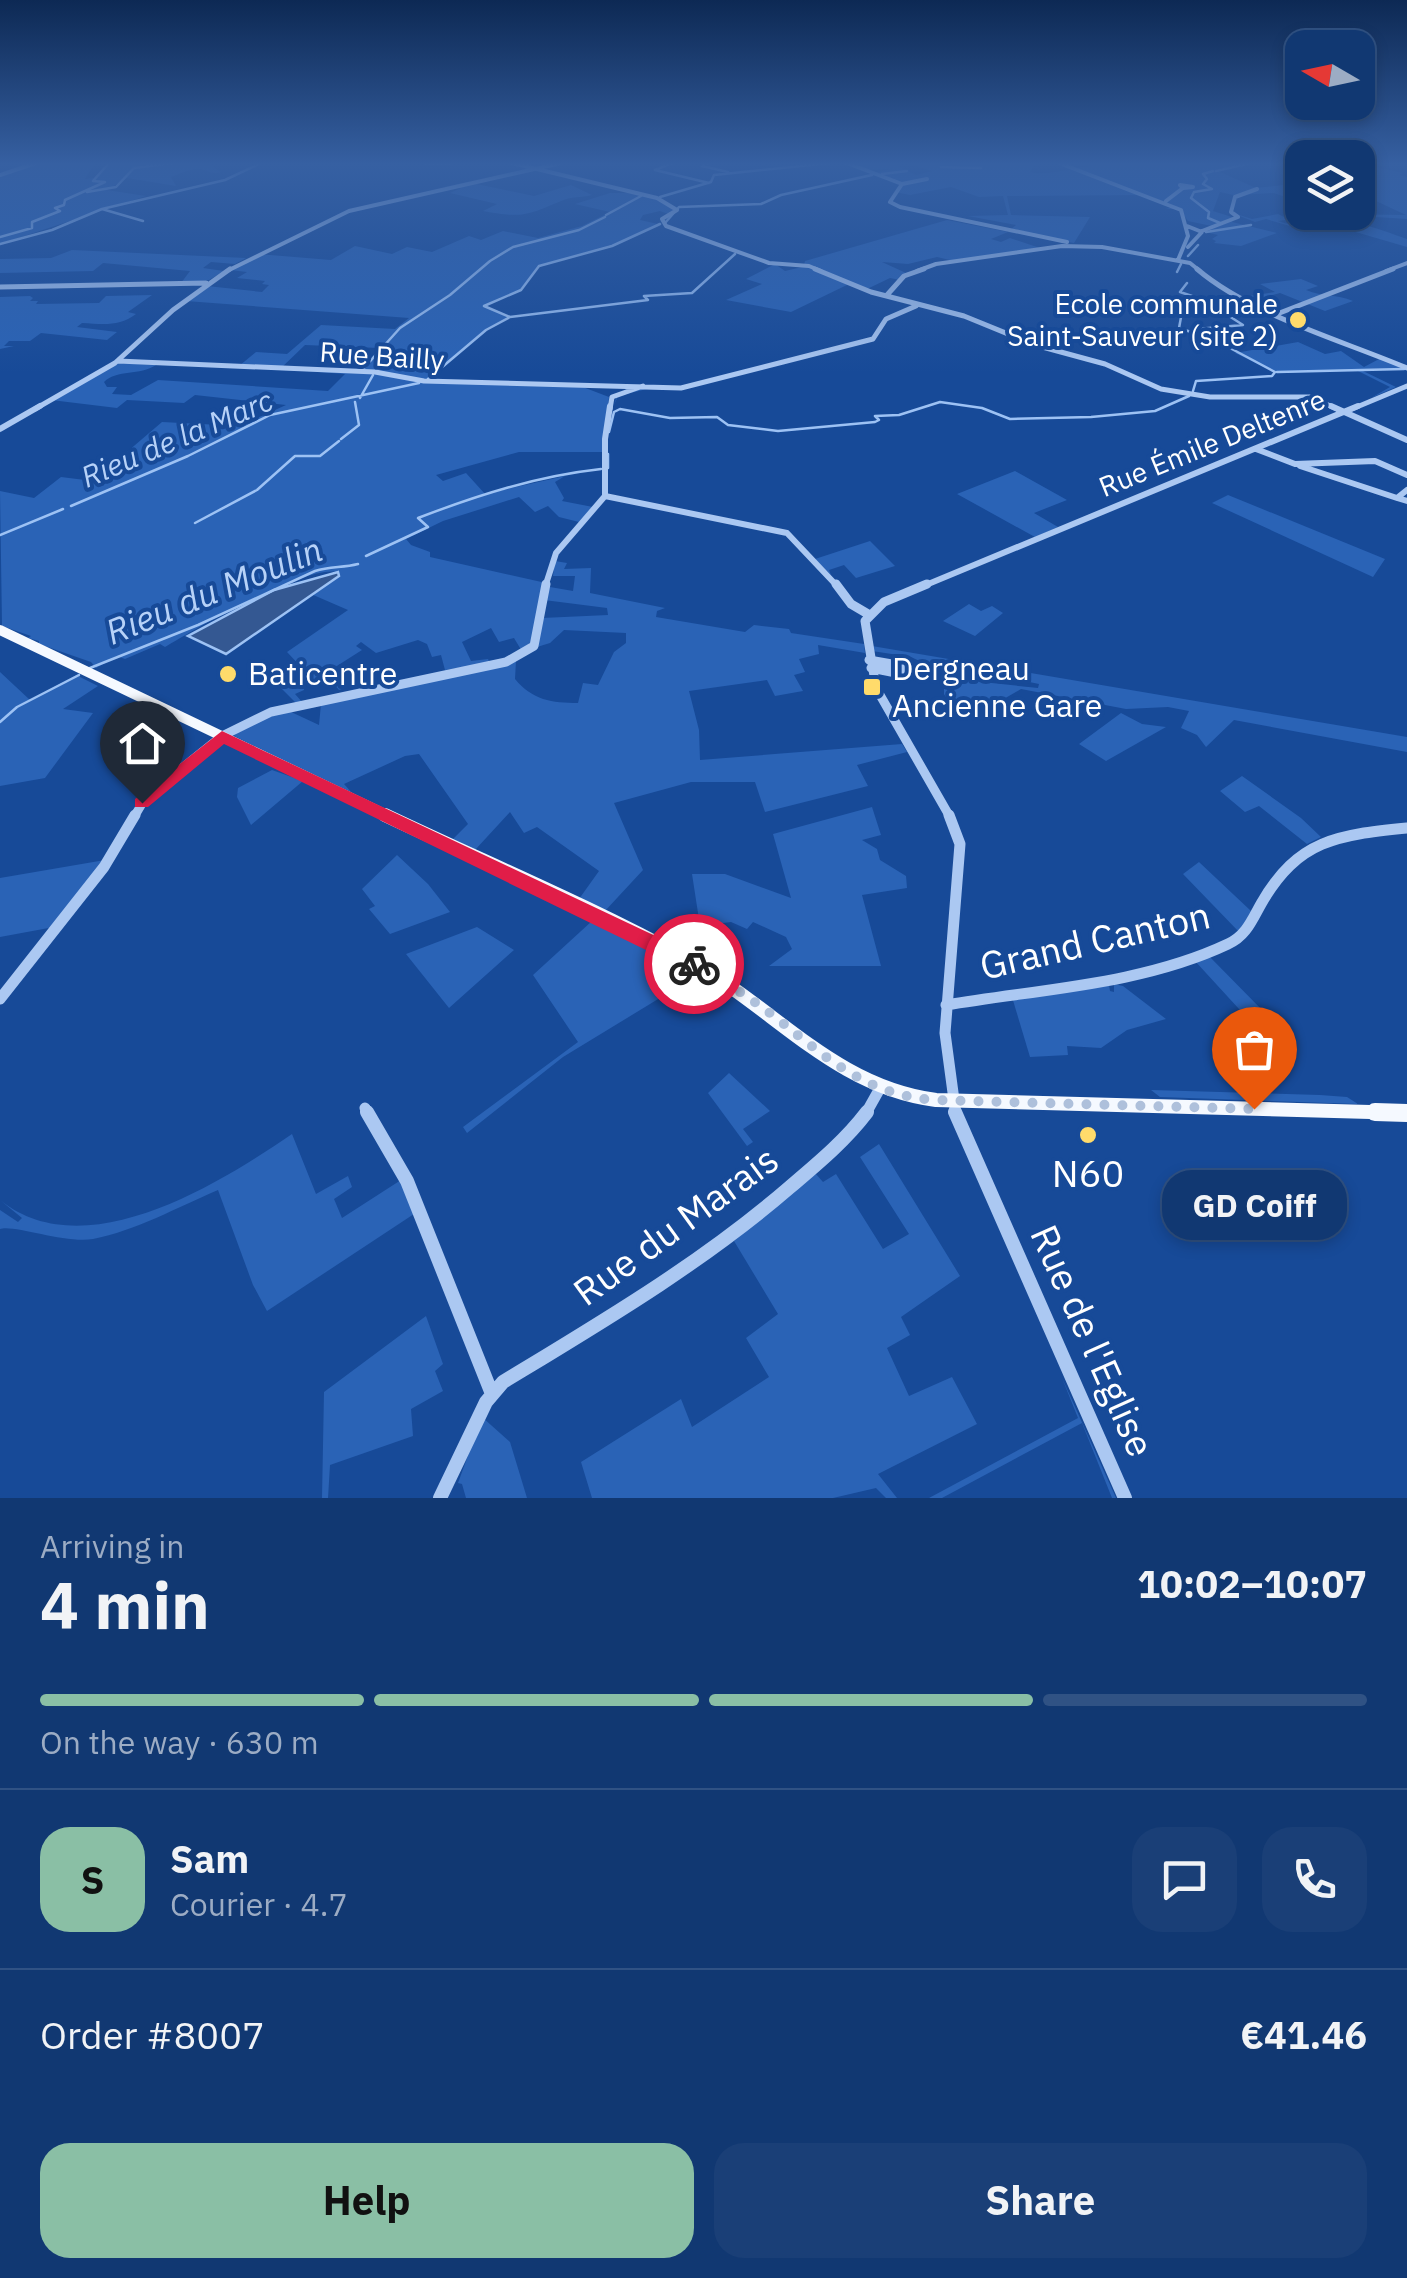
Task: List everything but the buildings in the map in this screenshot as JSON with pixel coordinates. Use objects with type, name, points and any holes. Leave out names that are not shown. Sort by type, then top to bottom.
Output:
[{"type":"main road","points":[[0,630],[684,958],[749,998],[832,1064],[879,1090],[920,1099],[1407,1112]]},
{"type":"street","points":[[0,429],[118,361],[209,283],[239,263],[302,233]]},
{"type":"street","points":[[685,233],[770,263],[809,266],[916,306],[960,315],[1035,345],[1095,360],[1161,389],[1210,397],[1310,397],[1407,440]]},
{"type":"street","points":[[1016,233],[1197,266],[1211,282],[1407,368]]},
{"type":"street","points":[[1187,233],[1188,247]]},
{"type":"street","points":[[1178,260],[1200,233]]},
{"type":"street","points":[[887,295],[904,276],[928,265],[1080,245]]},
{"type":"street","points":[[1277,314],[1407,263]]},
{"type":"street","points":[[0,287],[209,283]]},
{"type":"street","name":"Rue Bailly","points":[[118,361],[375,372],[424,382],[688,388],[876,338],[884,320],[916,306]]},
{"type":"street","points":[[0,999],[104,867],[146,797],[222,736],[271,712],[526,654],[536,643],[542,598],[556,553],[605,496],[605,439],[612,397],[643,386]]},
{"type":"street","name":"Rue Émile Deltenre","points":[[868,614],[884,602],[1407,386]]},
{"type":"street","points":[[1256,449],[1407,501]]},
{"type":"street","points":[[1295,464],[1378,462],[1407,475]]},
{"type":"street","points":[[1397,498],[1407,490]]},
{"type":"street","points":[[605,496],[787,533],[829,575],[851,604],[868,614]]},
{"type":"street","name":"Rue de l'Eglise","points":[[868,614],[864,625],[870,664],[884,706],[942,801],[960,844],[945,1033],[954,1100],[978,1166],[1125,1498]]},
{"type":"street","name":"Grand Canton","points":[[946,1005],[1146,969],[1231,943],[1249,926],[1282,866],[1327,838],[1407,828]]},
{"type":"street","name":"Rue du Marais","points":[[440,1498],[492,1394],[503,1382],[660,1286],[732,1234],[837,1146],[871,1106],[879,1090]]},
{"type":"street","points":[[365,1108],[407,1181],[492,1394]]},
{"type":"shaded area","points":[[0,233],[34,233],[0,244]]},
{"type":"shaded area","points":[[498,233],[538,238],[557,233],[639,233],[612,246],[539,266],[521,290],[485,306],[510,317],[486,330],[427,380],[650,385],[651,388],[618,396],[614,405],[617,396],[648,386],[575,384],[609,397],[603,452],[519,452],[436,475],[443,481],[466,473],[485,494],[565,476],[555,482],[562,501],[593,507],[579,522],[559,517],[548,506],[535,512],[519,497],[443,521],[406,539],[430,552],[430,557],[546,583],[537,629],[523,653],[514,638],[499,642],[491,628],[462,642],[471,661],[488,659],[490,663],[445,670],[441,655],[432,657],[427,644],[418,640],[376,653],[361,642],[356,646],[362,650],[329,671],[347,687],[339,690],[331,681],[321,678],[312,683],[306,678],[296,680],[294,683],[303,683],[304,690],[295,694],[303,703],[297,704],[276,683],[302,668],[287,652],[348,610],[311,594],[339,576],[337,572],[299,579],[222,614],[165,647],[160,644],[125,659],[117,656],[96,668],[91,662],[2,626],[0,491],[34,498],[61,477],[93,481],[162,422],[240,426],[286,405],[195,395],[184,403],[127,400],[117,408],[51,400],[118,363],[156,365],[109,378],[104,382],[107,387],[117,387],[112,394],[131,395],[158,380],[328,391],[345,374],[305,371],[358,373],[379,348],[305,345],[280,369],[239,366],[256,352],[287,354],[321,325],[395,329],[409,318],[186,301],[207,286],[262,292],[269,285],[262,284],[265,281],[237,278],[247,272],[230,270],[258,254],[331,260],[355,246],[392,254],[407,247],[432,252],[469,236],[481,240]]},
{"type":"shaded area","points":[[902,233],[1006,233],[991,239],[1001,242],[1010,238],[1043,249],[947,263],[954,261],[937,257],[908,264],[882,262],[906,273],[915,270],[902,278],[892,294],[900,280],[890,278],[866,289],[849,284],[791,312],[726,300],[762,284],[746,279],[775,264],[785,271],[802,267],[783,264],[804,265],[805,261]]},
{"type":"shaded area","points":[[1013,233],[1080,233],[1074,243]]},
{"type":"shaded area","points":[[1210,233],[1277,233],[1241,246],[1214,243],[1212,239],[1218,235]]},
{"type":"shaded area","points":[[1359,233],[1389,233],[1407,239],[1407,247]]},
{"type":"shaded area","points":[[72,250],[246,258],[235,264],[211,262],[203,268],[224,271],[209,280],[181,283],[190,271],[103,263],[93,271],[0,273],[0,259],[51,258]]},
{"type":"shaded area","points":[[1301,279],[1318,286],[1306,290],[1353,301],[1325,311],[1280,293],[1251,301],[1243,297],[1275,292],[1260,284]]},
{"type":"shaded area","points":[[152,295],[128,312],[136,314],[123,321],[82,323],[77,327],[117,332],[107,340],[41,333],[30,341],[9,341],[4,346],[14,346],[0,349],[0,297],[30,296],[30,301],[38,301],[36,304],[99,303],[106,296]]},
{"type":"shaded area","points":[[1298,342],[1325,354],[1341,351],[1364,367],[1381,358],[1406,369],[1361,370],[1396,387],[1371,398],[1390,387],[1356,370],[1277,373],[1235,353]]},
{"type":"shaded area","points":[[1015,471],[1067,500],[1034,513],[1058,527],[1035,537],[957,494]]},
{"type":"shaded area","points":[[1228,495],[1385,559],[1373,577],[1212,503]]},
{"type":"shaded area","points":[[870,541],[895,566],[856,578],[844,565],[829,570],[831,575],[815,559]]},
{"type":"shaded area","points":[[555,561],[567,563],[564,569],[591,568],[590,593],[665,608],[657,611],[656,617],[745,632],[754,625],[789,629],[791,633],[864,644],[865,653],[818,645],[819,654],[799,659],[805,672],[794,675],[803,691],[775,696],[767,680],[689,691],[699,730],[700,760],[902,744],[907,752],[857,765],[868,786],[765,812],[755,782],[691,782],[614,803],[643,870],[605,911],[579,899],[599,871],[537,827],[524,833],[510,812],[475,850],[453,839],[468,824],[419,754],[405,756],[344,784],[352,793],[234,736],[243,725],[289,711],[319,725],[321,704],[516,661],[515,679],[528,692],[551,701],[578,703],[583,683],[598,685],[614,652],[626,643],[626,633],[564,630],[550,643],[537,647],[542,618],[608,615],[607,608],[544,600],[550,587],[573,591],[575,576],[553,576]]},
{"type":"shaded area","points":[[338,572],[339,576],[226,654],[188,636],[274,590]]},
{"type":"shaded area","points":[[969,604],[981,611],[992,606],[1003,613],[975,636],[943,621]]},
{"type":"shaded area","points":[[872,646],[1407,737],[1407,752],[1234,720],[1206,747],[1197,735],[1181,728],[1189,711],[1168,707],[1126,709],[1021,689],[976,715],[959,718],[944,694],[944,678],[1038,688],[1039,684],[928,665],[911,657],[872,651]]},
{"type":"shaded area","points":[[0,672],[30,700],[80,673],[80,677],[98,686],[63,709],[93,713],[45,778],[0,786]]},
{"type":"shaded area","points":[[1121,713],[1142,724],[1166,727],[1106,761],[1079,744]]},
{"type":"shaded area","points":[[272,770],[303,781],[251,825],[237,797],[238,788]]},
{"type":"shaded area","points":[[1242,776],[1321,837],[1307,844],[1259,806],[1245,812],[1220,791]]},
{"type":"shaded area","points":[[872,807],[881,835],[862,840],[877,849],[880,860],[906,876],[907,888],[862,895],[881,966],[769,966],[792,949],[786,937],[753,922],[747,929],[731,922],[700,926],[692,874],[725,874],[791,898],[773,834]]},
{"type":"shaded area","points":[[397,855],[450,912],[390,934],[369,909],[375,906],[362,889]]},
{"type":"shaded area","points":[[105,860],[54,927],[0,937],[0,878]]},
{"type":"shaded area","points":[[1199,862],[1251,911],[1240,933],[1183,874]]},
{"type":"shaded area","points":[[592,921],[679,962],[696,976],[563,1057],[467,1133],[463,1127],[578,1042],[533,975]]},
{"type":"shaded area","points":[[477,927],[514,950],[449,1008],[406,954]]},
{"type":"shaded area","points":[[1207,954],[1266,1014],[1250,1021],[1195,961]]},
{"type":"shaded area","points":[[1108,979],[1110,991],[1114,992],[1114,984],[1123,986],[1166,1019],[1127,1030],[1101,1048],[1067,1046],[1068,1055],[1030,1057],[1012,997]]},
{"type":"shaded area","points":[[729,1073],[770,1111],[743,1129],[753,1142],[747,1146],[708,1093]]},
{"type":"shaded area","points":[[1151,1090],[1320,1095],[1347,1097],[1358,1104],[1160,1097]]},
{"type":"shaded area","points":[[292,1134],[316,1194],[348,1176],[352,1187],[334,1199],[342,1218],[401,1180],[417,1212],[267,1311],[253,1285],[218,1190],[140,1224],[93,1239],[0,1229],[0,1210],[18,1222],[22,1218],[0,1200],[34,1219],[71,1226],[149,1212],[227,1175]]},
{"type":"shaded area","points":[[879,1144],[960,1276],[901,1317],[910,1335],[887,1348],[909,1396],[952,1377],[977,1424],[878,1474],[897,1498],[886,1498],[876,1488],[833,1498],[592,1498],[581,1462],[681,1399],[692,1427],[769,1377],[746,1338],[778,1314],[734,1241],[815,1173],[823,1182],[836,1174],[883,1249],[909,1234],[860,1157]]},
{"type":"shaded area","points":[[426,1316],[443,1364],[435,1371],[443,1391],[411,1409],[413,1436],[330,1465],[328,1498],[322,1498],[324,1392]]},
{"type":"shaded area","points":[[1062,1378],[1116,1498],[1112,1498],[1082,1423],[942,1498],[929,1498],[1078,1418]]},
{"type":"shaded area","points":[[482,1417],[510,1442],[527,1498],[466,1498],[462,1484],[458,1483]]},
{"type":"waterway","points":[[0,237],[15,233]]},
{"type":"waterway","points":[[0,244],[41,233]]},
{"type":"waterway","points":[[364,368],[400,328],[450,295],[490,261],[513,247],[568,233]]},
{"type":"waterway","points":[[510,317],[484,306],[521,290],[539,266],[612,246],[641,233]]},
{"type":"waterway","points":[[1188,256],[1198,245]]},
{"type":"waterway","points":[[510,317],[648,300],[644,296],[692,293],[735,254]]},
{"type":"waterway","name":"Rieu du Moulin","points":[[1177,272],[1181,264]]},
{"type":"waterway","name":"Rieu du Moulin","points":[[1187,283],[1180,292],[1192,296]]},
{"type":"waterway","name":"Rieu du Moulin","points":[[1190,298],[1169,305],[1182,312],[1179,328],[1215,340],[1275,372],[1272,376],[1196,381],[1193,391]]},
{"type":"waterway","points":[[1197,329],[1243,325],[1229,316]]},
{"type":"waterway","points":[[428,379],[486,330],[510,317]]},
{"type":"waterway","points":[[376,371],[399,357]]},
{"type":"waterway","points":[[1277,372],[1404,369]]},
{"type":"waterway","points":[[361,395],[373,375]]},
{"type":"waterway","points":[[361,395],[419,383]]},
{"type":"waterway","name":"Rieu de la Marc","points":[[71,506],[188,456],[270,415],[361,395]]},
{"type":"waterway","name":"Rieu du Moulin","points":[[609,432],[614,412],[620,409],[670,418],[717,417],[728,425],[778,431],[875,422],[879,420],[875,416],[899,415],[940,402],[982,408],[1010,419],[1155,411],[1189,396]]},
{"type":"waterway","points":[[341,439],[359,425],[355,402]]},
{"type":"waterway","points":[[195,523],[257,490],[295,456],[320,456],[339,441]]},
{"type":"waterway","name":"Rieu du Moulin","points":[[608,454],[608,468]]},
{"type":"waterway","name":"Rieu du Moulin","points":[[366,556],[428,527],[418,518],[485,494],[601,469]]},
{"type":"waterway","points":[[0,535],[63,509]]},
{"type":"waterway","name":"Rieu du Moulin","points":[[90,668],[198,625],[315,571],[358,564]]},
{"type":"waterway","name":"Rieu du Moulin","points":[[0,722],[17,707],[79,675]]},
{"type":"way so far","points":[[694,964],[761,1007],[846,1074],[897,1095],[936,1100],[1254,1109]]},
{"type":"place","name":"Ecole communale Saint-Sauveur (site 2)","points":[[1298,320]]},
{"type":"place","name":"Baticentre","points":[[228,674]]},
{"type":"place","name":"Dergneau Ancienne Gare","points":[[872,687]]},
{"type":"place","name":"GD Coiff","points":[[1254,1109]]},
{"type":"place","name":"N60","points":[[1088,1135]]},
{"type":"route","points":[[142,803],[222,736],[694,964]]}]
